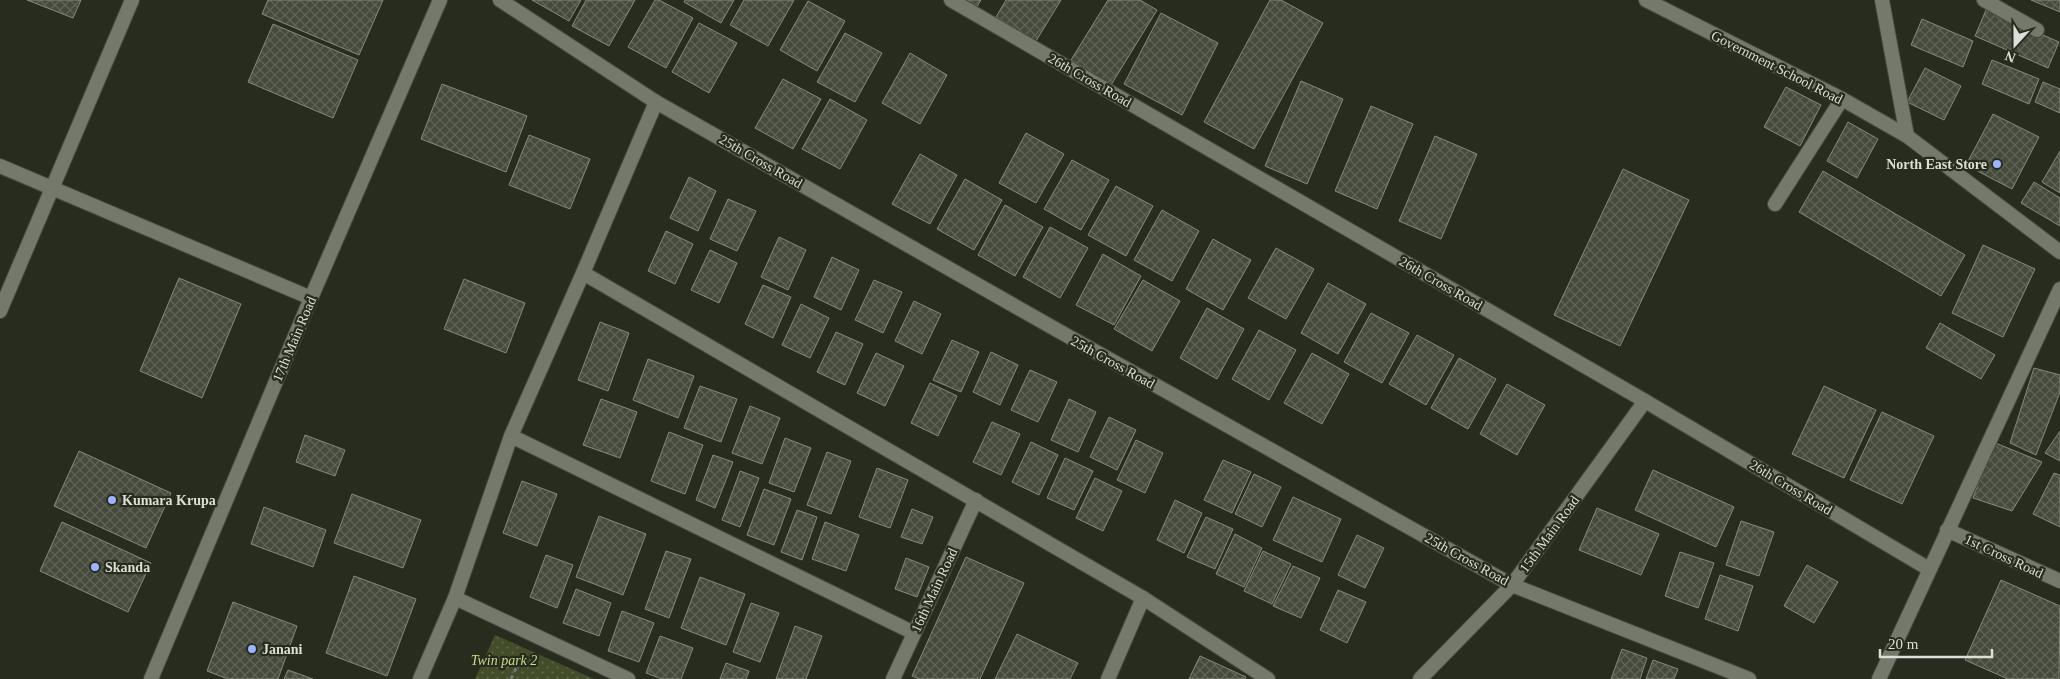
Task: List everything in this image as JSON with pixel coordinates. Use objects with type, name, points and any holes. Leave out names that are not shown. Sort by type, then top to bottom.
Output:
[{"type":"street","points":[[0,311],[54,188],[132,0]]},
{"type":"street","name":"17th Main Road","points":[[151,679],[311,298],[440,0]]},
{"type":"street","name":"25th Cross Road","points":[[500,0],[656,102],[1056,330],[1512,585],[1749,679]]},
{"type":"street","name":"26th Cross Road","points":[[951,0],[1645,401],[1929,569]]},
{"type":"street","name":"Government School Road","points":[[1646,0],[1842,100],[1907,136],[2060,252]]},
{"type":"street","points":[[1882,0],[1907,136]]},
{"type":"street","points":[[1984,0],[2037,30]]},
{"type":"street","points":[[1775,204],[1842,100]]},
{"type":"street","points":[[420,679],[455,598],[511,436],[584,273],[656,102]]},
{"type":"street","points":[[0,166],[311,298]]},
{"type":"street","points":[[584,273],[1143,598],[1268,679]]},
{"type":"street","points":[[1879,679],[2060,289]]},
{"type":"street","name":"15th Main Road","points":[[1420,679],[1512,585],[1645,401]]},
{"type":"street","points":[[511,436],[914,633]]},
{"type":"street","name":"16th Main Road","points":[[893,679],[976,500]]},
{"type":"street","name":"1st Cross Road","points":[[1947,530],[2060,581]]},
{"type":"street","points":[[455,598],[628,679]]},
{"type":"street","points":[[1108,679],[1143,598]]},
{"type":"path","points":[[511,679],[520,657],[528,660]]},
{"type":"green space","name":"Twin park 2","points":[[495,635],[594,679],[475,679]]},
{"type":"building","points":[[27,0],[81,0],[73,18]]},
{"type":"building","points":[[268,0],[383,0],[359,55],[262,14]]},
{"type":"building","points":[[532,0],[581,0],[569,21]]},
{"type":"building","points":[[586,0],[635,0],[609,46],[572,26]]},
{"type":"building","points":[[655,0],[659,0],[693,18],[666,68],[628,47]]},
{"type":"building","points":[[685,0],[734,0],[721,23],[684,2]]},
{"type":"building","points":[[744,0],[794,0],[768,46],[730,25]]},
{"type":"building","points":[[959,0],[981,0],[975,10]]},
{"type":"building","points":[[1006,0],[1061,0],[1036,41],[996,17]]},
{"type":"building","points":[[1108,0],[1140,0],[1157,10],[1111,85],[1071,60]]},
{"type":"building","points":[[1270,0],[1281,0],[1323,23],[1254,149],[1204,122]]},
{"type":"building","points":[[2031,0],[2060,0],[2060,12]]},
{"type":"building","points":[[808,1],[845,21],[817,71],[780,50]]},
{"type":"building","points":[[1986,10],[2059,42],[2048,68],[1975,36]]},
{"type":"building","points":[[1161,13],[1218,43],[1182,115],[1124,84]]},
{"type":"building","points":[[1922,19],[1973,41],[1963,67],[1911,45]]},
{"type":"building","points":[[699,23],[737,43],[709,93],[672,72]]},
{"type":"building","points":[[273,24],[358,60],[333,118],[248,82]]},
{"type":"building","points":[[845,33],[882,53],[855,102],[817,82]]},
{"type":"building","points":[[910,53],[947,75],[920,124],[882,103]]},
{"type":"building","points":[[1992,60],[2039,79],[2029,104],[1982,84]]},
{"type":"building","points":[[1925,68],[1961,86],[1944,120],[1907,102]]},
{"type":"building","points":[[783,79],[821,99],[793,149],[755,128]]},
{"type":"building","points":[[1301,81],[1343,99],[1307,184],[1265,166]]},
{"type":"building","points":[[2043,82],[2060,89],[2060,113],[2035,102]]},
{"type":"building","points":[[442,84],[527,116],[506,172],[421,139]]},
{"type":"building","points":[[1786,87],[1821,105],[1800,146],[1764,127]]},
{"type":"building","points":[[830,99],[867,120],[840,169],[802,149]]},
{"type":"building","points":[[1371,106],[1413,124],[1377,209],[1335,191]]},
{"type":"building","points":[[1993,114],[2039,137],[2012,189],[1966,165]]},
{"type":"building","points":[[1848,122],[1878,139],[1857,178],[1827,161]]},
{"type":"building","points":[[1026,133],[1064,154],[1036,203],[999,183]]},
{"type":"building","points":[[529,135],[590,159],[570,209],[509,185]]},
{"type":"building","points":[[1435,136],[1477,154],[1441,239],[1399,221]]},
{"type":"building","points":[[2060,151],[2060,193],[2042,182]]},
{"type":"building","points":[[920,154],[957,175],[930,224],[892,204]]},
{"type":"building","points":[[1072,160],[1109,180],[1081,230],[1044,209]]},
{"type":"building","points":[[1623,169],[1689,200],[1620,346],[1554,315]]},
{"type":"building","points":[[1823,171],[1965,255],[1941,296],[1799,212]]},
{"type":"building","points":[[689,177],[716,191],[698,231],[670,218]]},
{"type":"building","points":[[965,179],[1002,200],[974,250],[937,229]]},
{"type":"building","points":[[2034,182],[2060,198],[2060,226],[2021,203]]},
{"type":"building","points":[[1116,186],[1153,206],[1126,256],[1088,235]]},
{"type":"building","points":[[728,199],[756,211],[737,251],[710,239]]},
{"type":"building","points":[[1005,205],[1043,227],[1015,276],[978,255]]},
{"type":"building","points":[[1162,210],[1199,231],[1172,281],[1134,260]]},
{"type":"building","points":[[1050,227],[1088,248],[1060,298],[1023,277]]},
{"type":"building","points":[[666,231],[693,244],[675,284],[648,271]]},
{"type":"building","points":[[779,237],[806,250],[788,290],[761,277]]},
{"type":"building","points":[[1213,239],[1251,260],[1223,310],[1186,289]]},
{"type":"building","points":[[1983,245],[2035,269],[2003,337],[1952,313]]},
{"type":"building","points":[[1276,248],[1314,269],[1286,319],[1248,298]]},
{"type":"building","points":[[710,250],[737,263],[719,303],[691,290]]},
{"type":"building","points":[[1103,254],[1141,276],[1114,325],[1076,305]]},
{"type":"building","points":[[832,257],[859,270],[841,310],[814,297]]},
{"type":"building","points":[[179,278],[241,304],[202,398],[140,371]]},
{"type":"building","points":[[464,279],[525,303],[506,353],[444,329]]},
{"type":"building","points":[[874,280],[902,292],[883,333],[855,320]]},
{"type":"building","points":[[1143,280],[1180,301],[1152,351],[1114,329]]},
{"type":"building","points":[[1328,283],[1366,304],[1338,354],[1301,333]]},
{"type":"building","points":[[763,285],[791,297],[773,338],[745,324]]},
{"type":"building","points":[[914,301],[941,314],[922,354],[895,341]]},
{"type":"building","points":[[801,304],[829,318],[810,358],[782,345]]},
{"type":"building","points":[[1207,308],[1244,329],[1217,379],[1180,358]]},
{"type":"building","points":[[1371,313],[1409,333],[1382,383],[1344,362]]},
{"type":"building","points":[[600,322],[629,333],[608,391],[578,380]]},
{"type":"building","points":[[1940,323],[1995,355],[1981,379],[1926,348]]},
{"type":"building","points":[[1259,330],[1296,350],[1269,400],[1232,379]]},
{"type":"building","points":[[836,332],[863,344],[845,385],[817,372]]},
{"type":"building","points":[[1417,335],[1454,355],[1426,405],[1389,384]]},
{"type":"building","points":[[952,340],[979,352],[961,392],[933,380]]},
{"type":"building","points":[[991,352],[1018,365],[1000,405],[973,392]]},
{"type":"building","points":[[876,353],[904,366],[885,406],[857,393]]},
{"type":"building","points":[[1312,353],[1349,374],[1322,424],[1284,403]]},
{"type":"building","points":[[1459,358],[1496,379],[1468,429],[1431,408]]},
{"type":"building","points":[[648,359],[694,376],[678,418],[633,400]]},
{"type":"building","points":[[2034,368],[2060,375],[2060,392],[2036,455],[2010,443]]},
{"type":"building","points":[[1030,370],[1057,382],[1038,422],[1011,410]]},
{"type":"building","points":[[930,383],[957,396],[938,436],[911,423]]},
{"type":"building","points":[[1507,384],[1545,405],[1517,455],[1480,434]]},
{"type":"building","points":[[700,386],[737,399],[721,442],[684,428]]},
{"type":"building","points":[[1824,386],[1876,410],[1844,478],[1792,454]]},
{"type":"building","points":[[601,399],[637,412],[620,458],[583,445]]},
{"type":"building","points":[[1069,399],[1096,412],[1078,452],[1051,440]]},
{"type":"building","points":[[750,406],[780,418],[762,464],[732,453]]},
{"type":"building","points":[[1882,412],[1934,436],[1902,504],[1850,480]]},
{"type":"building","points":[[1109,417],[1136,430],[1117,470],[1090,457]]},
{"type":"building","points":[[992,422],[1020,434],[1001,475],[973,462]]},
{"type":"building","points":[[2060,431],[2060,461],[2045,453]]},
{"type":"building","points":[[669,432],[703,445],[685,494],[651,481]]},
{"type":"building","points":[[305,435],[345,450],[335,476],[296,462]]},
{"type":"building","points":[[785,438],[811,448],[794,492],[769,483]]},
{"type":"building","points":[[1136,440],[1163,453],[1145,493],[1117,480]]},
{"type":"building","points":[[1031,442],[1058,455],[1039,495],[1012,482]]},
{"type":"building","points":[[1993,442],[2042,462],[2012,511],[1973,498]]},
{"type":"building","name":"Kumara Krupa","points":[[79,451],[171,493],[146,548],[54,506]]},
{"type":"building","points":[[827,452],[851,461],[831,514],[807,505]]},
{"type":"building","points":[[713,455],[733,462],[715,508],[696,500]]},
{"type":"building","points":[[1065,458],[1093,471],[1074,510],[1047,498]]},
{"type":"building","points":[[1223,460],[1251,472],[1232,513],[1204,500]]},
{"type":"building","points":[[877,468],[908,480],[890,528],[859,517]]},
{"type":"building","points":[[1653,470],[1734,507],[1716,547],[1635,510]]},
{"type":"building","points":[[740,471],[759,478],[740,527],[722,520]]},
{"type":"building","points":[[2054,473],[2060,475],[2060,527],[2033,514]]},
{"type":"building","points":[[1254,474],[1281,487],[1262,527],[1235,514]]},
{"type":"building","points":[[1095,478],[1122,491],[1103,531],[1076,518]]},
{"type":"building","points":[[522,481],[557,494],[537,546],[503,533]]},
{"type":"building","points":[[764,489],[791,499],[774,545],[747,535]]},
{"type":"building","points":[[352,494],[421,520],[403,568],[334,543]]},
{"type":"building","points":[[1293,497],[1341,519],[1322,562],[1273,540]]},
{"type":"building","points":[[1175,500],[1202,513],[1184,553],[1157,540]]},
{"type":"building","points":[[264,507],[326,530],[313,567],[251,544]]},
{"type":"building","points":[[1597,508],[1659,534],[1641,575],[1579,550]]},
{"type":"building","points":[[912,509],[933,517],[922,544],[901,537]]},
{"type":"building","points":[[797,510],[817,517],[802,560],[781,552]]},
{"type":"building","points":[[599,516],[646,534],[623,595],[576,577]]},
{"type":"building","points":[[1206,517],[1233,529],[1215,569],[1187,557]]},
{"type":"building","points":[[1741,521],[1774,532],[1759,576],[1726,565]]},
{"type":"building","name":"Skanda","points":[[62,522],[151,563],[128,612],[40,571]]},
{"type":"building","points":[[825,522],[859,535],[846,571],[812,559]]},
{"type":"building","points":[[1235,534],[1262,548],[1244,587],[1216,574]]},
{"type":"building","points":[[1357,535],[1384,548],[1365,588],[1338,575]]},
{"type":"building","points":[[666,551],[691,559],[669,618],[645,609]]},
{"type":"building","points":[[1263,551],[1291,564],[1272,604],[1244,591]]},
{"type":"building","points":[[1680,552],[1714,563],[1698,608],[1665,596]]},
{"type":"building","points":[[546,555],[573,565],[557,608],[530,597]]},
{"type":"building","points":[[966,557],[1024,583],[980,679],[919,679],[912,676]]},
{"type":"building","points":[[906,558],[929,567],[917,597],[895,589]]},
{"type":"building","points":[[1807,565],[1838,582],[1814,623],[1784,606]]},
{"type":"building","points":[[1293,566],[1320,578],[1301,618],[1273,606]]},
{"type":"building","points":[[1720,575],[1753,586],[1738,631],[1705,619]]},
{"type":"building","points":[[354,576],[416,599],[387,676],[326,653]]},
{"type":"building","points":[[700,577],[745,594],[726,645],[681,628]]},
{"type":"building","points":[[2001,580],[2060,606],[2059,679],[2008,679],[1965,660]]},
{"type":"building","points":[[576,589],[611,603],[599,636],[563,623]]},
{"type":"building","points":[[1338,590],[1366,602],[1347,643],[1320,630]]},
{"type":"building","name":"Janani","points":[[233,602],[297,626],[278,679],[228,679],[207,671]]},
{"type":"building","points":[[751,603],[779,613],[760,662],[733,652]]},
{"type":"building","points":[[622,611],[654,623],[639,662],[608,651]]},
{"type":"building","points":[[795,626],[822,636],[806,679],[776,679]]},
{"type":"building","points":[[1017,634],[1078,663],[1070,679],[995,679]]},
{"type":"building","points":[[660,636],[693,648],[681,679],[662,679],[646,673]]},
{"type":"building","points":[[1622,649],[1647,658],[1640,679],[1611,679]]},
{"type":"building","points":[[1200,656],[1246,677],[1245,679],[1189,679]]},
{"type":"building","points":[[1653,660],[1678,669],[1674,679],[1646,679]]},
{"type":"building","points":[[726,663],[749,671],[746,679],[720,679]]},
{"type":"building","points":[[288,670],[313,679],[284,679]]},
{"type":"place","name":"North East Store","points":[[1997,164]]},
{"type":"place","name":"Kumara Krupa","points":[[112,500]]},
{"type":"place","name":"Skanda","points":[[95,567]]},
{"type":"place","name":"Janani","points":[[252,649]]}]
